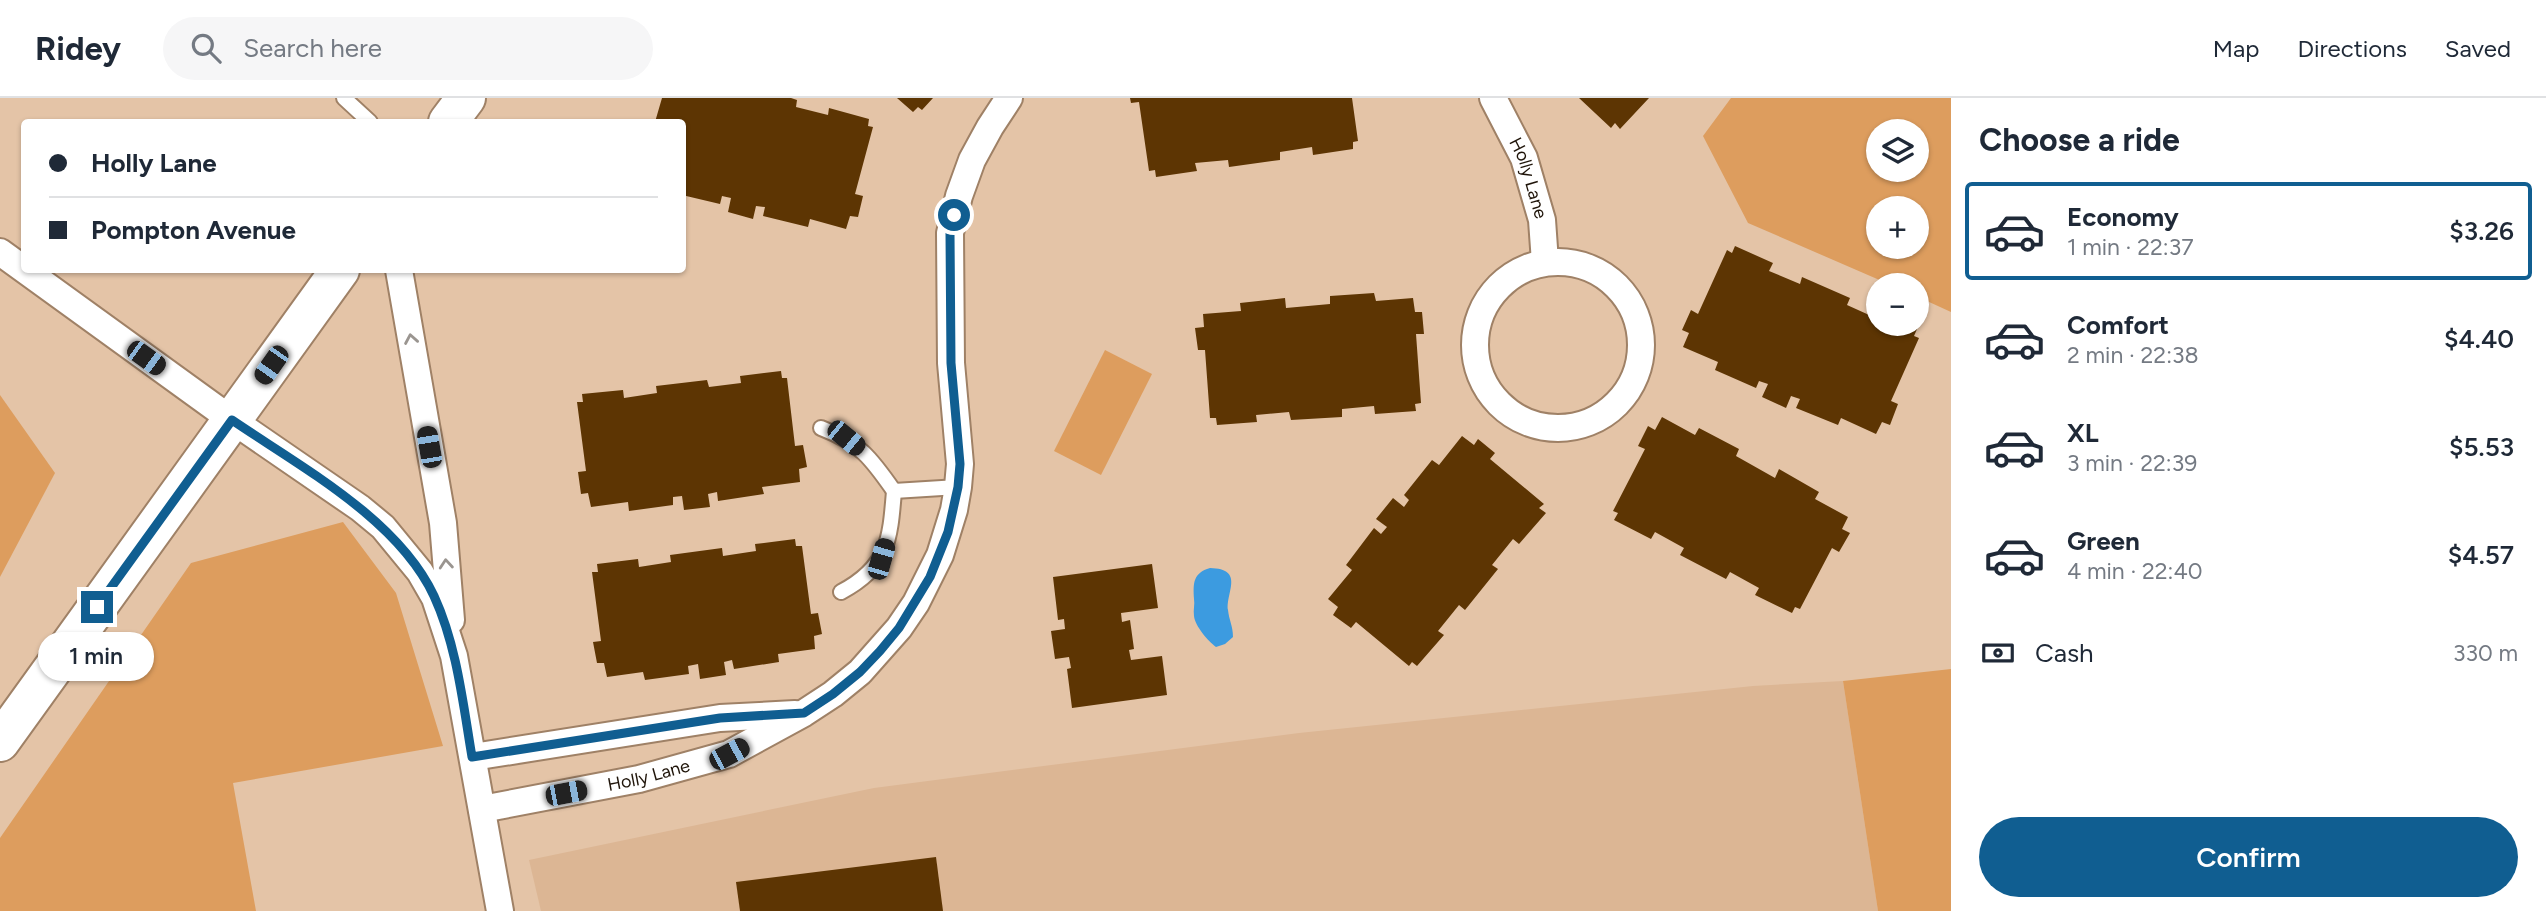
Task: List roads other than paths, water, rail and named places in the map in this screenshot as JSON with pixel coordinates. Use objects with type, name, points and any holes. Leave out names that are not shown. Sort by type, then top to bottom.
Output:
[{"type":"main road","points":[[449,119],[466,98]]},
{"type":"main road","points":[[0,742],[338,273]]},
{"type":"street","name":"Holly Lane","points":[[482,809],[639,779],[729,754],[833,694],[860,672],[899,628],[916,603],[940,555],[958,487],[960,464],[951,363],[950,233],[972,160],[1009,98]]},
{"type":"street","name":"Holly Lane","points":[[1493,98],[1524,158],[1542,220],[1545,262]]},
{"type":"street","points":[[0,252],[21,267]]},
{"type":"street","points":[[1545,262],[1572,263],[1598,272],[1619,289],[1634,312],[1641,339],[1638,366],[1627,392],[1608,411],[1584,424],[1557,429],[1530,424],[1506,410],[1488,390],[1477,365],[1475,337],[1481,311],[1497,288],[1519,271],[1545,262]]},
{"type":"street","points":[[29,273],[383,527],[420,572],[435,598],[454,656]]},
{"type":"street","points":[[400,273],[443,523],[454,656],[500,911]]},
{"type":"street","name":"Holly Lane","points":[[472,757],[708,720],[804,713]]},
{"type":"lane","points":[[344,98],[367,119]]},
{"type":"lane","points":[[821,428],[846,438],[871,458],[894,491],[891,524],[881,559],[863,580],[841,592]]},
{"type":"lane","points":[[894,491],[958,487]]},
{"type":"water","points":[[1210,568],[1221,569],[1231,577],[1228,610],[1233,637],[1216,647],[1199,629],[1194,614],[1195,579]]}]
